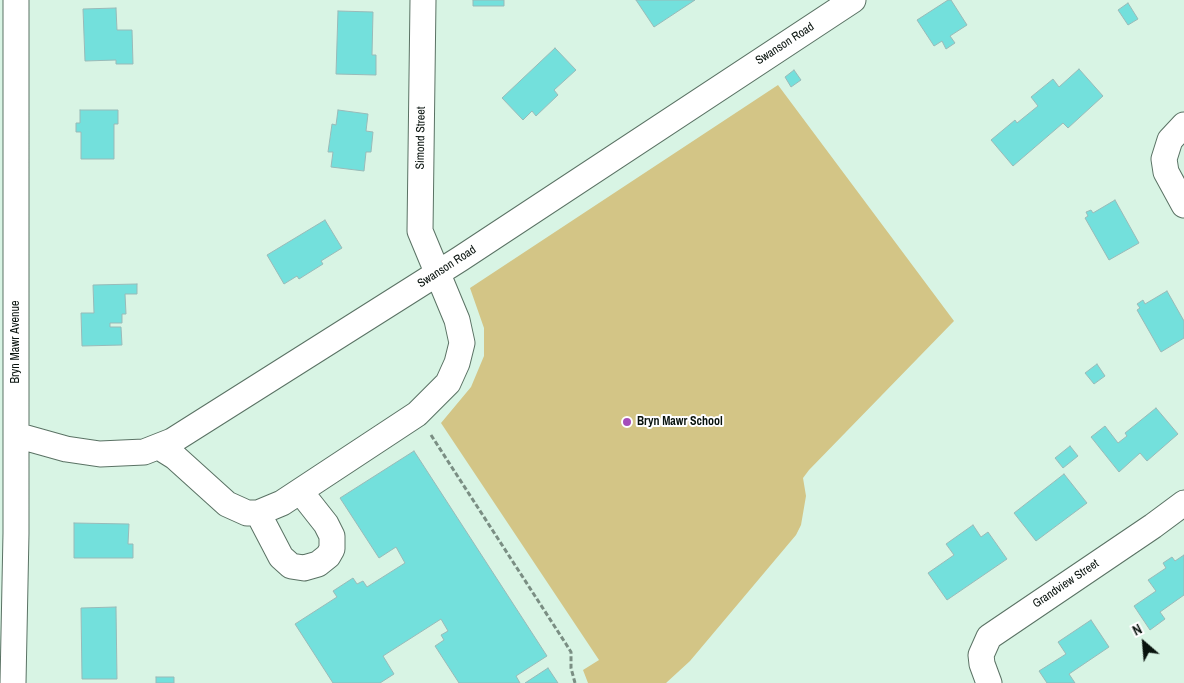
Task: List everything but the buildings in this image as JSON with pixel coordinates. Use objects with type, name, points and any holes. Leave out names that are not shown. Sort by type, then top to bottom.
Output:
[{"type":"street","name":"Bryn Mawr Avenue","points":[[13,683],[16,435],[16,0]]},
{"type":"street","name":"Simond Street","points":[[258,513],[270,509],[300,491],[417,414],[448,383],[457,363],[462,343],[457,320],[439,272],[420,231],[423,0]]},
{"type":"street","name":"Swanson Road","points":[[16,435],[66,449],[100,454],[136,453],[159,447],[196,428],[439,272],[853,0]]},
{"type":"street","points":[[1184,125],[1170,140],[1164,158],[1166,172],[1184,205]]},
{"type":"street","points":[[159,447],[176,457],[227,504],[246,513],[258,513],[281,557],[290,566],[304,568],[318,564],[328,556],[332,549],[332,536],[326,524],[300,491]]},
{"type":"street","name":"Grandview Street","points":[[990,683],[982,664],[981,655],[989,637],[1184,503]]},
{"type":"path","points":[[417,414],[571,652],[571,668],[575,683]]},
{"type":"shaded area","points":[[778,85],[954,321],[809,470],[803,478],[806,496],[801,525],[796,535],[690,661],[666,683],[588,683],[583,670],[599,660],[441,423],[471,387],[484,356],[484,328],[470,288]]},
{"type":"place","name":"Bryn Mawr School","points":[[627,422]]}]
